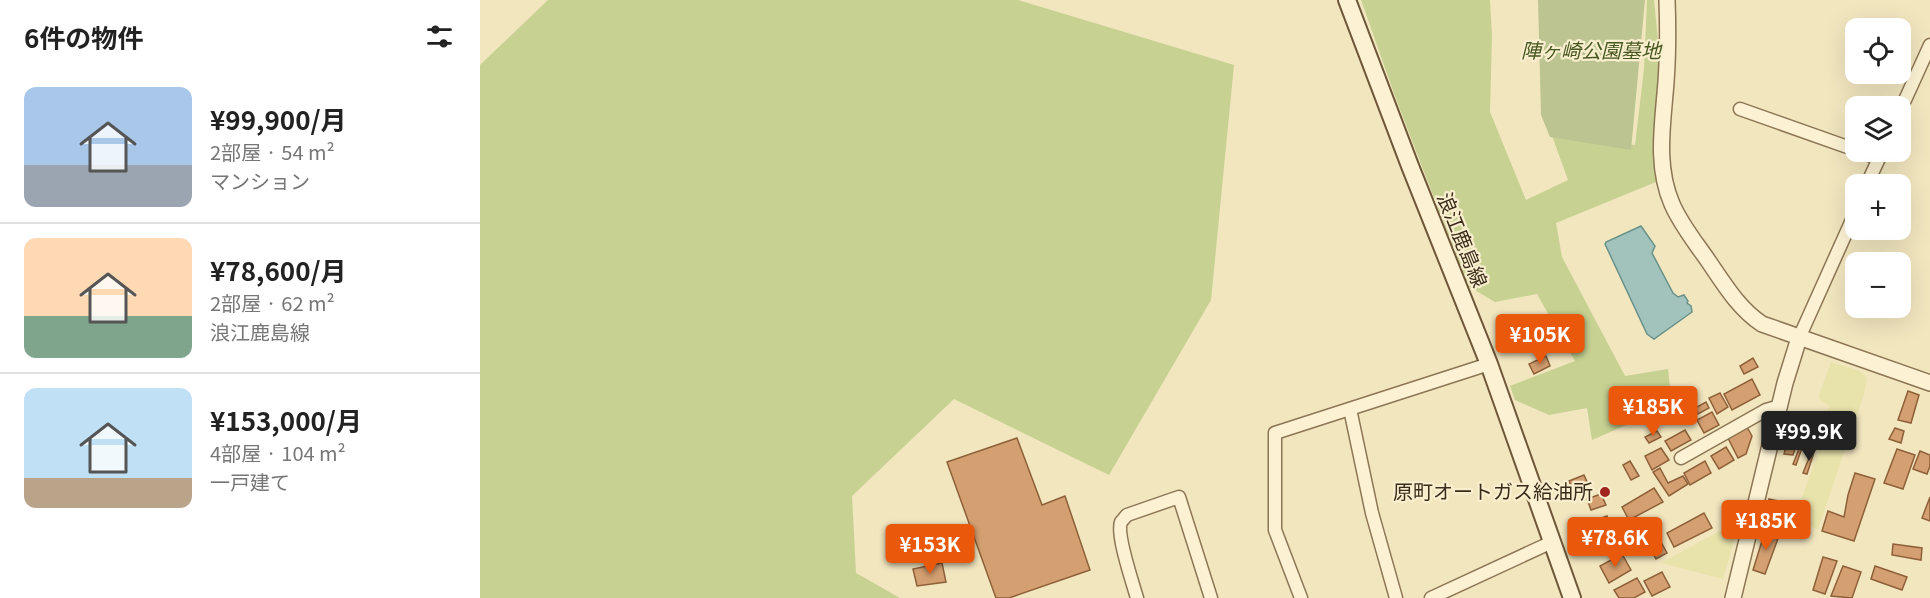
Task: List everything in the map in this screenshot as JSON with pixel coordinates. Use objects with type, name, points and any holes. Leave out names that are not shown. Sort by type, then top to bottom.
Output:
[{"type":"main road","name":"浪江鹿島線","points":[[1347,0],[1489,364],[1572,598]]},
{"type":"street","points":[[1667,0],[1666,78],[1660,156],[1672,205],[1694,240],[1743,309],[1762,324],[1930,383]]},
{"type":"street","points":[[1907,96],[1930,45]]},
{"type":"street","points":[[1740,109],[1845,147]]},
{"type":"street","points":[[1733,598],[1799,338],[1845,236]]},
{"type":"street","points":[[1301,598],[1275,530],[1275,433],[1489,364]]},
{"type":"street","points":[[1681,458],[1766,410],[1780,406]]},
{"type":"street","points":[[1350,409],[1372,513],[1396,598]]},
{"type":"street","points":[[1137,598],[1124,552],[1121,522],[1127,515],[1179,497],[1211,598]]},
{"type":"street","points":[[1431,598],[1552,542]]},
{"type":"shaded area","points":[[1831,362],[1860,371],[1867,378],[1864,394],[1818,529],[1793,522],[1822,443],[1829,406],[1818,398]]},
{"type":"shaded area","points":[[1740,520],[1723,579],[1661,563]]},
{"type":"green space","points":[[548,0],[1018,0],[1234,65],[1211,300],[1109,475],[954,399],[852,496],[856,573],[900,598],[480,598],[480,65]]},
{"type":"green space","points":[[1361,0],[1490,0],[1492,35],[1490,112],[1526,200],[1568,180],[1551,133],[1635,145],[1644,69],[1647,0],[1654,0],[1671,173],[1656,182],[1556,223],[1562,257],[1625,376],[1668,369],[1672,405],[1592,440],[1587,408],[1549,415],[1515,400],[1510,386],[1575,361],[1537,294],[1495,302],[1468,286],[1396,99]]},
{"type":"green space","name":"陣ヶ崎公園墓地","points":[[1538,0],[1645,0],[1631,150],[1550,137],[1541,115]]},
{"type":"water","points":[[1641,226],[1655,246],[1652,253],[1673,293],[1678,297],[1684,295],[1692,312],[1654,339],[1647,334],[1605,244]]},
{"type":"building","points":[[1546,356],[1550,366],[1534,374],[1529,364]]},
{"type":"building","points":[[1753,358],[1758,367],[1744,374],[1740,366]]},
{"type":"building","points":[[1752,379],[1760,395],[1732,410],[1724,394]]},
{"type":"building","points":[[1908,391],[1919,395],[1911,423],[1898,420]]},
{"type":"building","points":[[1720,393],[1728,407],[1717,414],[1709,398]]},
{"type":"building","points":[[1706,402],[1709,408],[1698,414],[1695,408]]},
{"type":"building","points":[[1712,412],[1719,425],[1704,433],[1697,420]]},
{"type":"building","points":[[1747,427],[1752,436],[1746,454],[1738,458],[1728,438]]},
{"type":"building","points":[[1895,428],[1904,431],[1901,443],[1889,439]]},
{"type":"building","points":[[1685,430],[1691,440],[1671,451],[1665,441]]},
{"type":"building","points":[[1657,431],[1661,437],[1649,443],[1645,437]]},
{"type":"building","points":[[1795,435],[1799,437],[1793,455],[1784,454],[1787,442],[1793,444]]},
{"type":"building","points":[[1017,438],[1042,505],[1065,496],[1090,570],[1009,598],[996,598],[947,462]]},
{"type":"building","points":[[1801,444],[1803,445],[1796,465],[1793,464]]},
{"type":"building","points":[[1726,447],[1734,460],[1719,469],[1711,456]]},
{"type":"building","points":[[1661,448],[1669,460],[1652,470],[1645,456]]},
{"type":"building","points":[[1813,448],[1815,449],[1807,474],[1803,473]]},
{"type":"building","points":[[1897,449],[1915,455],[1903,489],[1884,483]]},
{"type":"building","points":[[1920,451],[1930,455],[1927,474],[1913,469]]},
{"type":"building","points":[[1630,461],[1639,476],[1631,480],[1623,465]]},
{"type":"building","points":[[1705,461],[1711,473],[1690,485],[1684,473]]},
{"type":"building","points":[[1660,468],[1668,483],[1683,476],[1688,484],[1669,496],[1653,472]]},
{"type":"building","points":[[1855,473],[1875,479],[1854,541],[1822,531],[1828,511],[1844,517]]},
{"type":"building","points":[[1584,475],[1588,484],[1582,485],[1583,489],[1574,494],[1569,481]]},
{"type":"building","points":[[1654,488],[1663,502],[1629,520],[1622,507]]},
{"type":"building","points":[[1601,494],[1606,505],[1591,510],[1587,499]]},
{"type":"building","points":[[1930,497],[1930,521],[1922,518]]},
{"type":"building","points":[[1769,499],[1779,501],[1775,514],[1766,513]]},
{"type":"building","points":[[1704,513],[1712,528],[1674,547],[1667,533]]},
{"type":"building","points":[[1607,516],[1612,531],[1584,540],[1579,526]]},
{"type":"building","points":[[1766,528],[1780,533],[1765,574],[1753,570]]},
{"type":"building","points":[[1661,542],[1667,553],[1656,559],[1650,548]]},
{"type":"building","points":[[1893,544],[1922,548],[1921,560],[1892,555]]},
{"type":"building","points":[[1622,554],[1631,570],[1609,583],[1600,566]]},
{"type":"building","points":[[1823,557],[1837,561],[1825,594],[1813,590]]},
{"type":"building","points":[[942,563],[946,582],[917,586],[913,569]]},
{"type":"building","points":[[1843,566],[1861,572],[1852,598],[1831,596]]},
{"type":"building","points":[[1875,566],[1907,577],[1902,590],[1871,579]]},
{"type":"building","points":[[1662,572],[1670,587],[1652,596],[1644,581]]},
{"type":"building","points":[[1637,578],[1645,592],[1634,598],[1619,598],[1614,590]]},
{"type":"place","name":"原町オートガス給油所","points":[[1605,492]]}]
